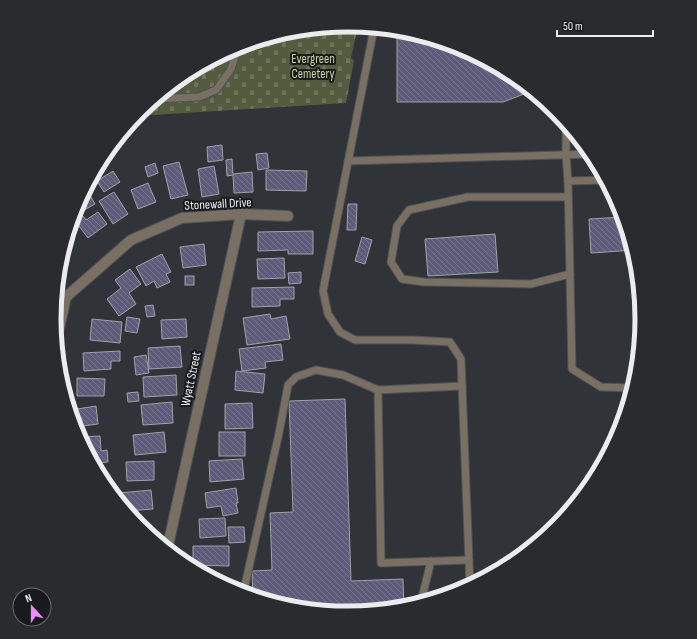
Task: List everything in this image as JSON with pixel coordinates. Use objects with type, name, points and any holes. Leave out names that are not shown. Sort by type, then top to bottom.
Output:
[{"type":"street","name":"Stonewall Drive","points":[[62,299],[131,240],[182,218],[241,214],[288,216]]},
{"type":"street","name":"Wyatt Street","points":[[168,544],[241,214]]},
{"type":"street","points":[[61,319],[66,297]]},
{"type":"lane","points":[[373,33],[323,291],[328,314],[340,332],[355,340],[450,342],[461,359],[470,580]]},
{"type":"lane","points":[[164,99],[199,97],[216,90],[231,69],[235,55]]},
{"type":"lane","points":[[566,131],[572,369],[601,387],[627,388]]},
{"type":"lane","points":[[348,161],[584,154]]},
{"type":"lane","points":[[568,181],[599,180]]},
{"type":"lane","points":[[568,198],[468,197],[409,210],[397,226],[391,262],[402,279],[424,282],[531,284],[570,274]]},
{"type":"lane","points":[[244,588],[288,385],[296,377],[316,370],[343,375],[378,390],[462,386]]},
{"type":"lane","points":[[378,390],[381,563],[469,560]]},
{"type":"lane","points":[[422,597],[431,561]]},
{"type":"green space","name":"Evergreen Cemetery","points":[[357,32],[351,58],[354,61],[346,103],[146,115],[173,91],[189,80],[238,54],[274,42],[311,34]]},
{"type":"building","points":[[397,36],[441,47],[459,54],[508,80],[526,93],[503,102],[397,102]]},
{"type":"building","points":[[222,145],[223,160],[208,162],[207,147]]},
{"type":"building","points":[[267,153],[269,168],[258,170],[256,154]]},
{"type":"building","points":[[232,159],[233,174],[252,172],[253,192],[234,193],[233,175],[227,176],[226,160]]},
{"type":"building","points":[[179,162],[188,195],[171,199],[163,166]]},
{"type":"building","points":[[155,163],[158,173],[148,177],[145,167]]},
{"type":"building","points":[[214,166],[219,194],[202,197],[198,169]]},
{"type":"building","points":[[266,170],[307,171],[306,191],[266,190]]},
{"type":"building","points":[[113,171],[120,182],[104,192],[97,181]]},
{"type":"building","points":[[148,183],[156,202],[138,209],[131,190]]},
{"type":"building","points":[[114,192],[128,214],[113,224],[99,201]]},
{"type":"building","points":[[90,195],[95,204],[82,211]]},
{"type":"building","points":[[348,204],[357,204],[356,230],[347,230]]},
{"type":"building","points":[[98,212],[107,224],[88,238],[77,224],[81,214],[86,220]]},
{"type":"building","points":[[617,217],[627,250],[591,253],[589,219]]},
{"type":"building","points":[[313,231],[313,254],[288,254],[288,250],[258,251],[258,232]]},
{"type":"building","points":[[495,234],[498,272],[428,276],[425,239]]},
{"type":"building","points":[[362,237],[372,240],[365,264],[355,261]]},
{"type":"building","points":[[204,244],[206,265],[183,268],[180,247]]},
{"type":"building","points":[[162,254],[171,272],[166,274],[170,282],[157,288],[154,281],[146,286],[136,267]]},
{"type":"building","points":[[284,258],[285,278],[258,279],[257,259]]},
{"type":"building","points":[[130,269],[141,284],[129,293],[136,304],[119,316],[107,299],[121,288],[115,280]]},
{"type":"building","points":[[301,272],[301,283],[289,284],[288,273]]},
{"type":"building","points":[[185,276],[194,276],[194,285],[185,285]]},
{"type":"building","points":[[294,287],[294,299],[280,299],[280,306],[252,307],[252,288]]},
{"type":"building","points":[[153,305],[155,316],[147,317],[145,306]]},
{"type":"building","points":[[270,314],[271,319],[286,316],[290,339],[247,345],[243,318]]},
{"type":"building","points":[[127,317],[140,319],[137,333],[125,331]]},
{"type":"building","points":[[92,319],[122,322],[120,343],[90,340]]},
{"type":"building","points":[[186,319],[187,337],[162,339],[161,320]]},
{"type":"building","points":[[281,344],[283,360],[265,362],[266,368],[242,371],[239,349]]},
{"type":"building","points":[[180,346],[182,367],[149,369],[148,348]]},
{"type":"building","points":[[120,351],[120,361],[111,361],[111,369],[84,371],[83,353]]},
{"type":"building","points":[[146,355],[149,373],[136,375],[134,357]]},
{"type":"building","points":[[236,371],[265,374],[263,393],[235,390]]},
{"type":"building","points":[[176,375],[177,395],[144,397],[143,377]]},
{"type":"building","points":[[77,378],[105,379],[104,396],[77,396]]},
{"type":"building","points":[[138,392],[139,401],[128,402],[127,393]]},
{"type":"building","points":[[345,399],[351,581],[403,579],[404,601],[386,605],[348,607],[311,605],[253,591],[252,571],[272,570],[270,513],[293,512],[289,401]]},
{"type":"building","points":[[172,402],[173,423],[143,425],[141,405]]},
{"type":"building","points":[[252,403],[253,428],[225,429],[225,404]]},
{"type":"building","points":[[96,406],[98,424],[82,426],[75,409]]},
{"type":"building","points":[[164,432],[166,452],[135,455],[133,435]]},
{"type":"building","points":[[219,432],[245,432],[245,456],[219,456]]},
{"type":"building","points":[[100,436],[101,451],[107,450],[108,462],[100,463],[86,437]]},
{"type":"building","points":[[242,459],[244,479],[210,482],[209,461]]},
{"type":"building","points":[[154,461],[154,480],[127,481],[126,462]]},
{"type":"building","points":[[236,488],[238,513],[223,516],[221,506],[207,508],[205,493]]},
{"type":"building","points":[[151,490],[153,509],[133,511],[119,493]]},
{"type":"building","points":[[225,518],[226,536],[200,538],[199,519]]},
{"type":"building","points":[[228,527],[244,527],[245,542],[229,543]]},
{"type":"building","points":[[193,546],[229,546],[229,566],[200,565],[193,561]]}]
